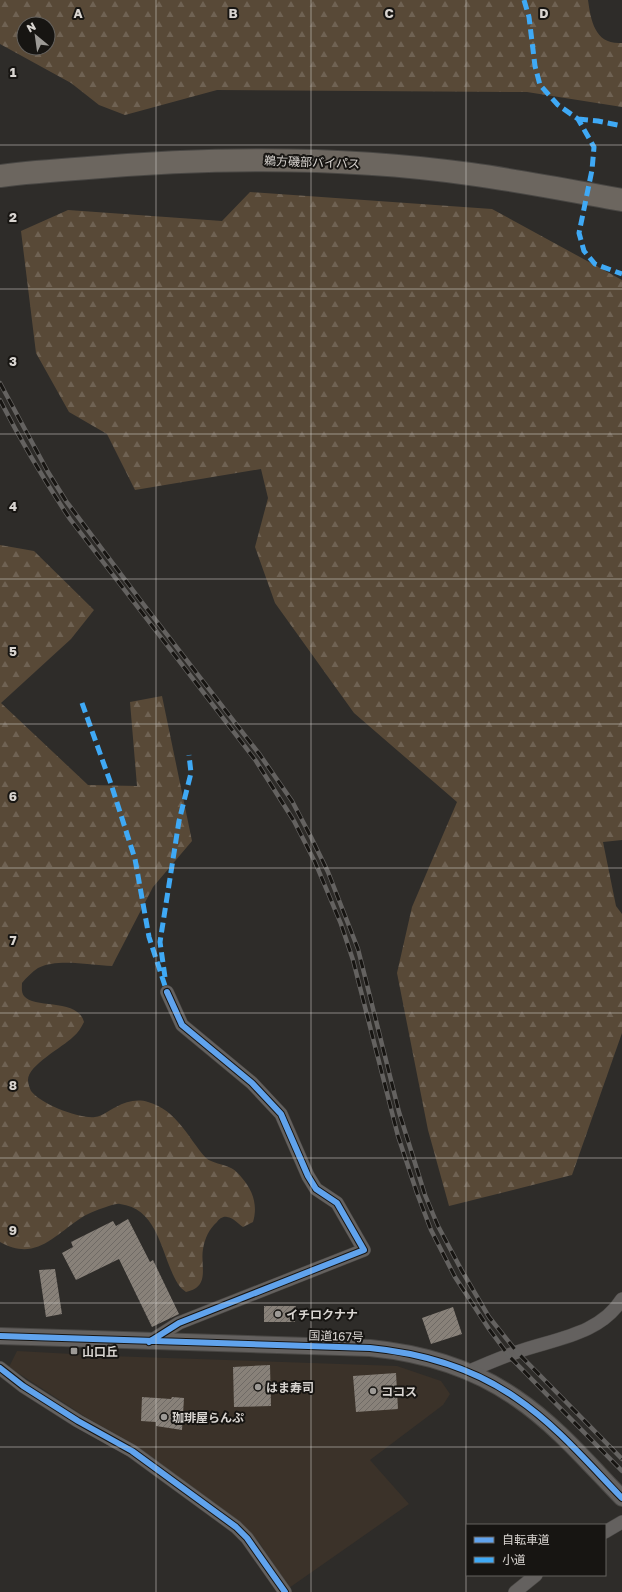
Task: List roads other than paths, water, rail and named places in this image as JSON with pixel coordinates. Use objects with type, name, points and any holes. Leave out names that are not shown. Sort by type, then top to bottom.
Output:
[{"type":"highway","name":"鵜方磯部バイパス","points":[[0,176],[122,165],[217,159],[310,160],[388,165],[470,174],[622,200]]},
{"type":"street","points":[[148,1342],[179,1323],[364,1250],[337,1204],[316,1188],[308,1176],[281,1114],[252,1083],[182,1025],[167,992]]},
{"type":"street","points":[[467,1372],[517,1352],[577,1334],[602,1320],[611,1313],[622,1299]]},
{"type":"street","name":"国道167号","points":[[0,1336],[148,1342],[376,1348],[425,1357],[467,1372],[515,1397],[562,1436],[622,1498]]},
{"type":"street","points":[[0,1368],[23,1386],[72,1417],[132,1451],[236,1527],[248,1538],[285,1592]]},
{"type":"street","points":[[606,1531],[622,1522]]},
{"type":"street","points":[[515,1592],[535,1576]]},
{"type":"railway","points":[[0,383],[48,472],[66,501],[260,755],[292,801],[311,837],[328,872],[358,949],[399,1112],[425,1195],[438,1226],[462,1271],[489,1317],[517,1352],[622,1459]]},
{"type":"railway","points":[[0,400],[33,460],[70,519],[256,761],[294,821],[315,862],[341,924],[353,960],[398,1136],[431,1230],[455,1277],[489,1329],[509,1356],[622,1471]]},
{"type":"place","name":"イチロクナナ","points":[[278,1314]]},
{"type":"place","name":"山口丘","points":[[74,1351]]},
{"type":"place","name":"はま寿司","points":[[258,1387]]},
{"type":"place","name":"ココス","points":[[373,1391]]},
{"type":"place","name":"珈琲屋らんぷ","points":[[164,1417]]}]
